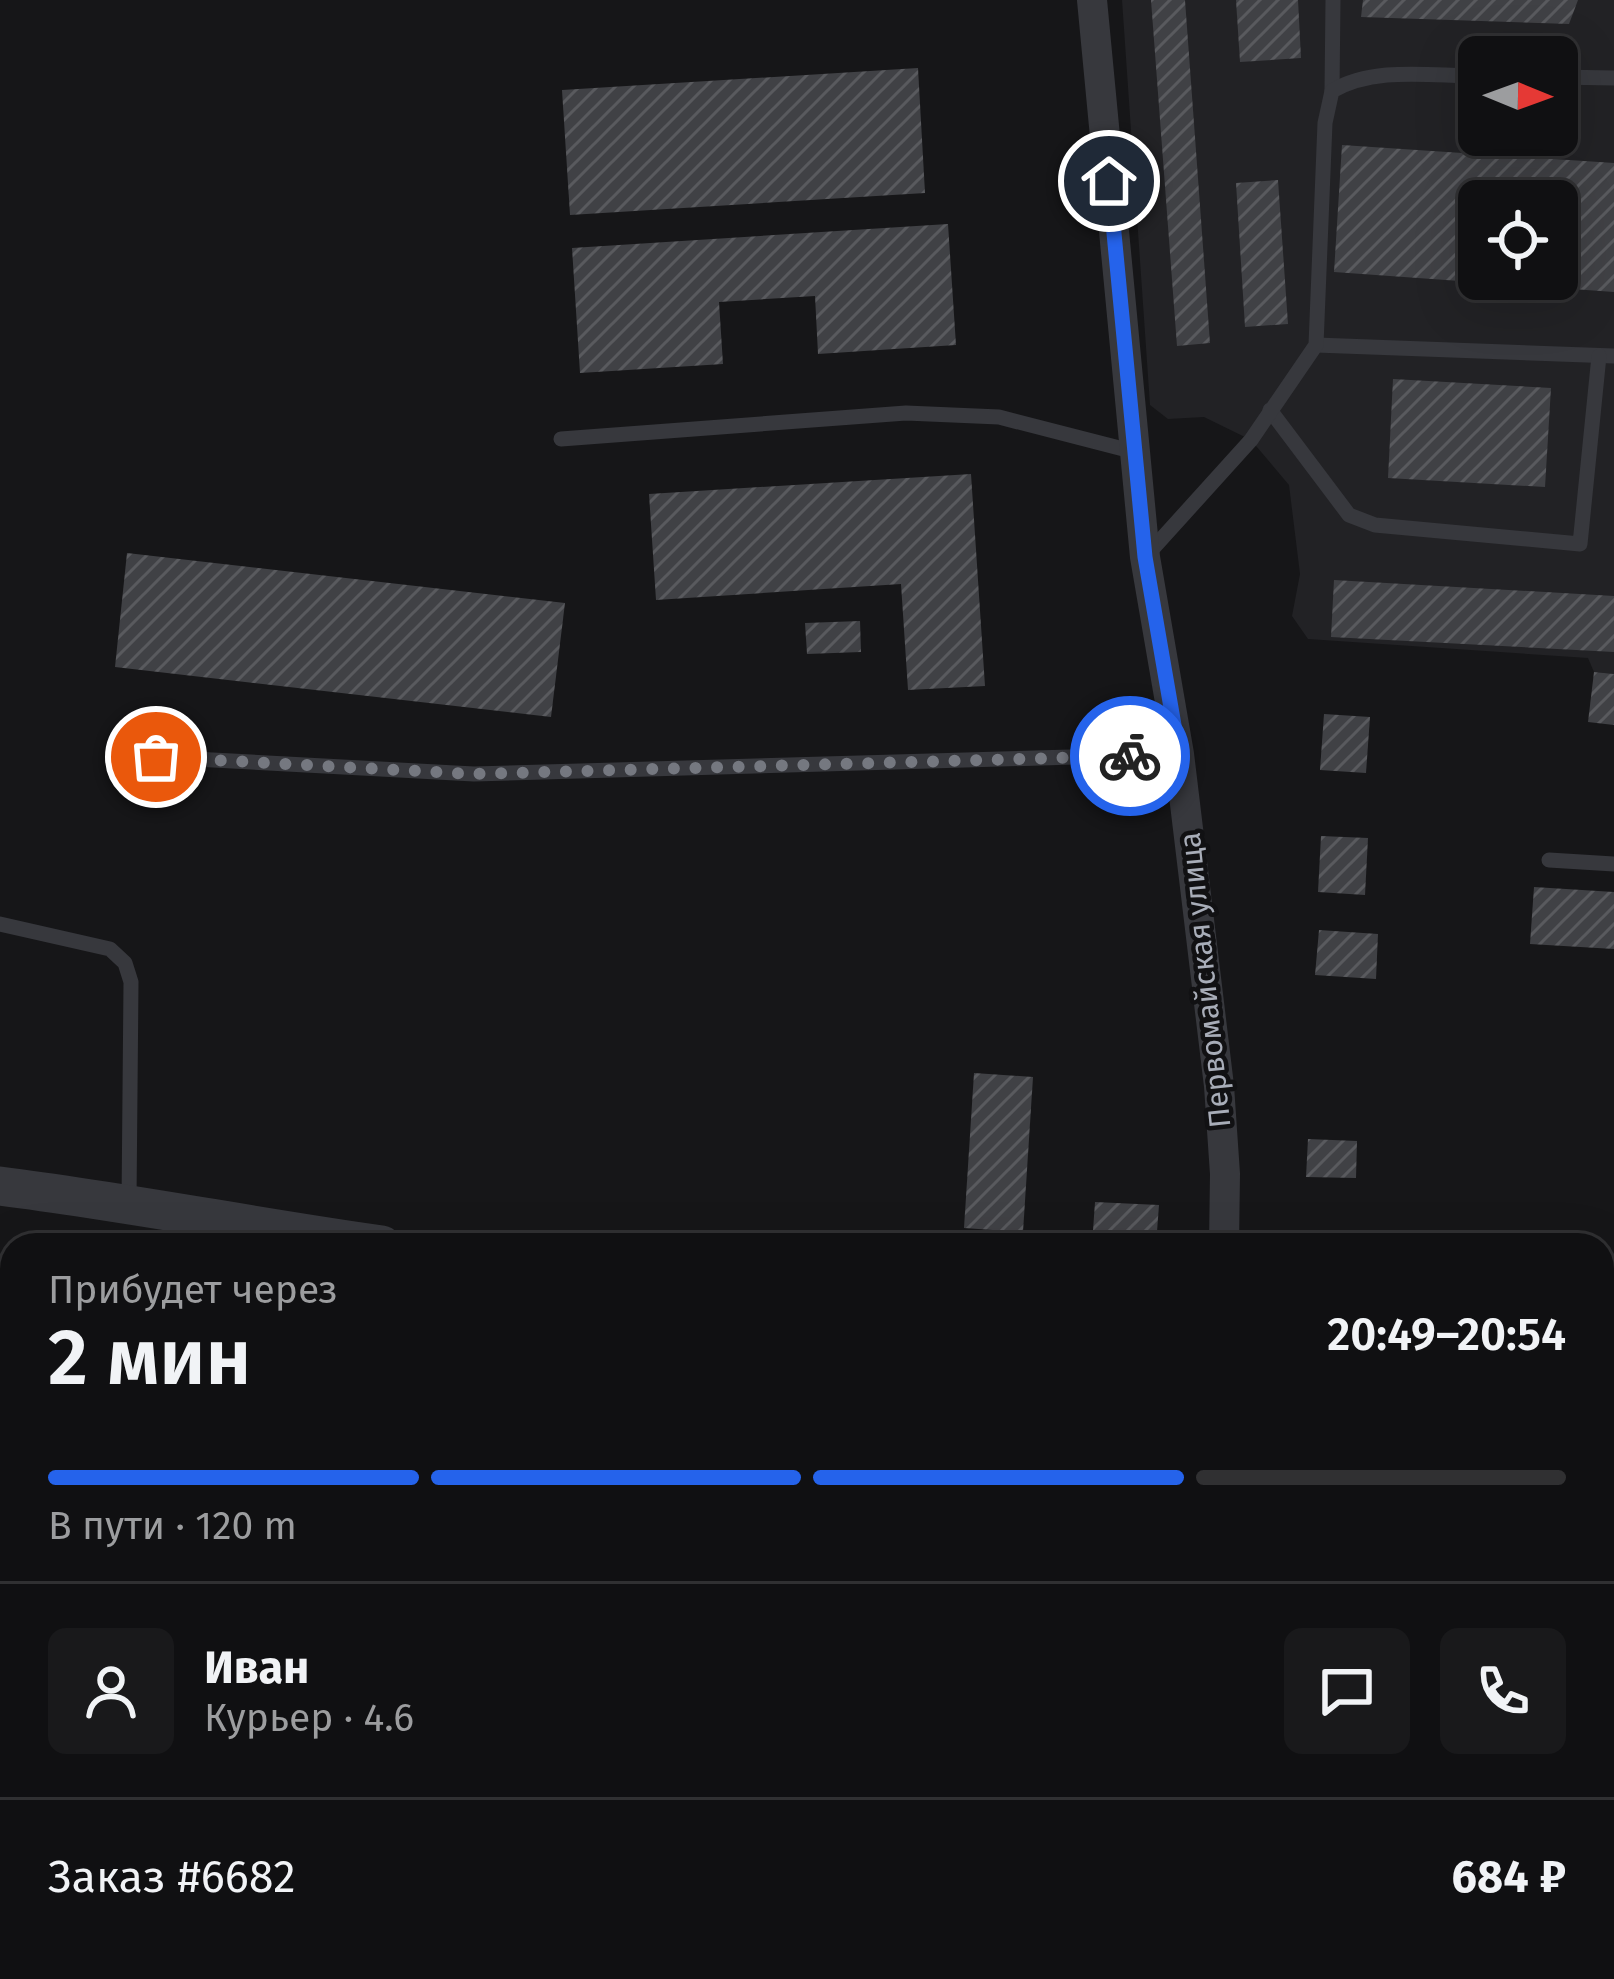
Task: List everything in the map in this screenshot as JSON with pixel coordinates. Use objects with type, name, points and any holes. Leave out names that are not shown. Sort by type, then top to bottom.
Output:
[{"type":"street","name":"Первомайская улица","points":[[1092,0],[1145,557],[1179,754],[1219,1086],[1224,1233]]},
{"type":"street","points":[[0,1186],[129,1202],[300,1233]]},
{"type":"lane","points":[[1145,557],[1251,440],[1316,345],[1334,0]]},
{"type":"lane","points":[[1332,91],[1354,78],[1376,75],[1458,76]]},
{"type":"lane","points":[[1578,77],[1614,78]]},
{"type":"lane","points":[[1270,410],[1348,514],[1375,525],[1580,544],[1607,356],[1316,345]]},
{"type":"lane","points":[[560,439],[906,412],[999,417],[1135,452]]},
{"type":"lane","points":[[156,757],[474,774],[1179,754]]},
{"type":"lane","points":[[1549,860],[1614,864]]},
{"type":"lane","points":[[0,924],[110,949],[125,963],[130,982],[129,1202]]},
{"type":"shaded area","points":[[1122,0],[1614,0],[1614,674],[1594,672],[1588,658],[1308,639],[1292,616],[1300,574],[1289,485],[1251,440],[1204,417],[1168,419],[1150,405]]},
{"type":"building","points":[[1151,0],[1185,0],[1210,343],[1177,346]]},
{"type":"building","points":[[1236,0],[1298,0],[1301,58],[1240,62]]},
{"type":"building","points":[[1363,0],[1578,0],[1569,24],[1361,17]]},
{"type":"building","points":[[918,68],[925,193],[570,215],[562,90]]},
{"type":"building","points":[[1342,145],[1614,163],[1614,292],[1578,289],[1578,180],[1458,180],[1458,281],[1334,272]]},
{"type":"building","points":[[1278,180],[1288,324],[1245,327],[1236,183]]},
{"type":"building","points":[[948,224],[956,345],[818,354],[815,296],[719,302],[723,364],[580,373],[572,248]]},
{"type":"building","points":[[1393,379],[1551,388],[1545,487],[1388,478]]},
{"type":"building","points":[[971,474],[985,686],[908,690],[901,584],[656,600],[649,494]]},
{"type":"building","points":[[127,553],[565,603],[551,717],[115,667]]},
{"type":"building","points":[[1334,580],[1614,596],[1614,652],[1331,637]]},
{"type":"building","points":[[860,621],[861,652],[807,654],[805,623]]},
{"type":"building","points":[[1594,672],[1614,674],[1614,725],[1588,722]]},
{"type":"building","points":[[1324,714],[1370,717],[1366,773],[1320,770]]},
{"type":"building","points":[[1321,836],[1368,838],[1365,895],[1318,892]]},
{"type":"building","points":[[1534,887],[1614,892],[1614,949],[1530,944]]},
{"type":"building","points":[[1319,930],[1378,934],[1376,979],[1315,975]]},
{"type":"building","points":[[974,1073],[1033,1077],[1023,1232],[964,1228]]},
{"type":"building","points":[[1308,1139],[1357,1141],[1356,1178],[1306,1177]]},
{"type":"building","points":[[1095,1202],[1159,1205],[1157,1233],[1093,1233]]},
{"type":"way so far","points":[[156,757],[474,774],[1130,756]]},
{"type":"route","points":[[1109,181],[1145,557],[1179,754],[1130,756]]}]
